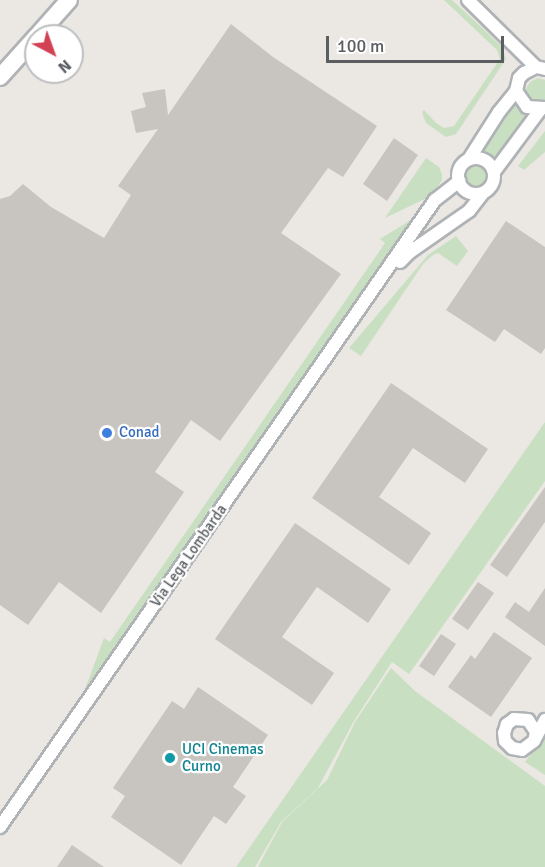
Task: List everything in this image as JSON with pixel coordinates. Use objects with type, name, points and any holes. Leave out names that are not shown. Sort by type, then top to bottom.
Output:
[{"type":"street","points":[[47,24],[69,0]]},
{"type":"street","points":[[468,0],[541,68]]},
{"type":"street","points":[[0,77],[24,50]]},
{"type":"street","name":"Via Lega Lombarda","points":[[0,827],[435,200],[459,181],[460,167],[469,159],[499,112],[516,91],[519,78],[541,68]]},
{"type":"street","points":[[516,91],[518,98],[527,107],[542,109]]},
{"type":"street","name":"Via Lega Lombarda","points":[[378,284],[410,252],[469,211],[494,182],[494,172],[542,109]]},
{"type":"street","points":[[469,159],[484,159],[494,172]]},
{"type":"street","points":[[459,181],[471,193],[483,193]]},
{"type":"street","points":[[545,714],[537,720],[514,719],[507,724],[504,733],[505,741],[512,748],[522,750],[534,741],[545,720]]},
{"type":"street","points":[[528,720],[536,732],[534,741]]},
{"type":"green space","points":[[444,0],[452,0],[477,23],[502,47],[506,59],[456,134],[446,137],[426,123],[422,112],[424,110],[444,128],[454,126],[500,59],[497,50]]},
{"type":"green space","points":[[538,78],[545,80],[545,100],[540,106],[523,93],[530,82]]},
{"type":"green space","points":[[518,98],[533,110],[501,158],[481,152]]},
{"type":"green space","points":[[545,131],[545,152],[524,170],[518,166]]},
{"type":"green space","points":[[426,158],[439,167],[442,180],[431,196],[385,218]]},
{"type":"green space","points":[[476,162],[486,166],[490,176],[486,186],[476,190],[466,186],[462,176],[466,166]]},
{"type":"green space","points":[[414,218],[116,646],[81,700],[104,638],[110,642],[385,243],[380,239]]},
{"type":"green space","points":[[456,236],[468,251],[457,266],[438,253],[433,255],[423,264],[361,356],[349,348],[428,255]]},
{"type":"green space","points":[[545,422],[545,481],[409,674],[392,662],[354,721],[318,788],[281,822],[255,867],[236,867]]},
{"type":"green space","points":[[391,668],[415,691],[545,786],[545,867],[258,867],[282,822],[327,780],[355,722]]},
{"type":"green space","points":[[545,735],[545,775],[525,762]]},
{"type":"building","points":[[231,24],[273,57],[377,126],[343,177],[328,168],[281,233],[341,274],[220,441],[191,420],[155,472],[184,492],[101,613],[59,582],[28,625],[0,605],[0,199],[10,196],[23,184],[51,207],[104,238],[131,195],[118,186],[158,129],[136,133],[131,111],[146,107],[142,93],[165,89],[168,115]]},
{"type":"building","points":[[394,138],[418,155],[387,201],[363,184]]},
{"type":"building","points":[[506,221],[545,247],[545,348],[541,354],[504,329],[495,342],[446,310]]},
{"type":"building","points":[[391,383],[488,449],[465,483],[413,448],[379,497],[431,533],[409,565],[312,498]]},
{"type":"building","points":[[545,487],[545,522],[507,577],[490,565]]},
{"type":"building","points":[[295,523],[391,589],[368,623],[317,587],[282,637],[334,673],[312,705],[215,639]]},
{"type":"building","points":[[478,582],[494,593],[468,630],[452,619]]},
{"type":"building","points":[[545,588],[545,646],[505,617],[515,602],[529,612]]},
{"type":"building","points":[[494,632],[532,658],[491,717],[448,687],[471,655],[475,659]]},
{"type":"building","points":[[441,634],[456,644],[434,676],[419,666]]},
{"type":"building","points":[[198,687],[268,735],[233,787],[246,796],[226,824],[214,816],[181,865],[111,817],[125,796],[113,788],[172,701],[184,709]]},
{"type":"building","points":[[72,845],[104,867],[57,867]]},
{"type":"place","name":"Conad","points":[[107,433]]},
{"type":"place","name":"UCI Cinemas Curno","points":[[170,758]]}]
